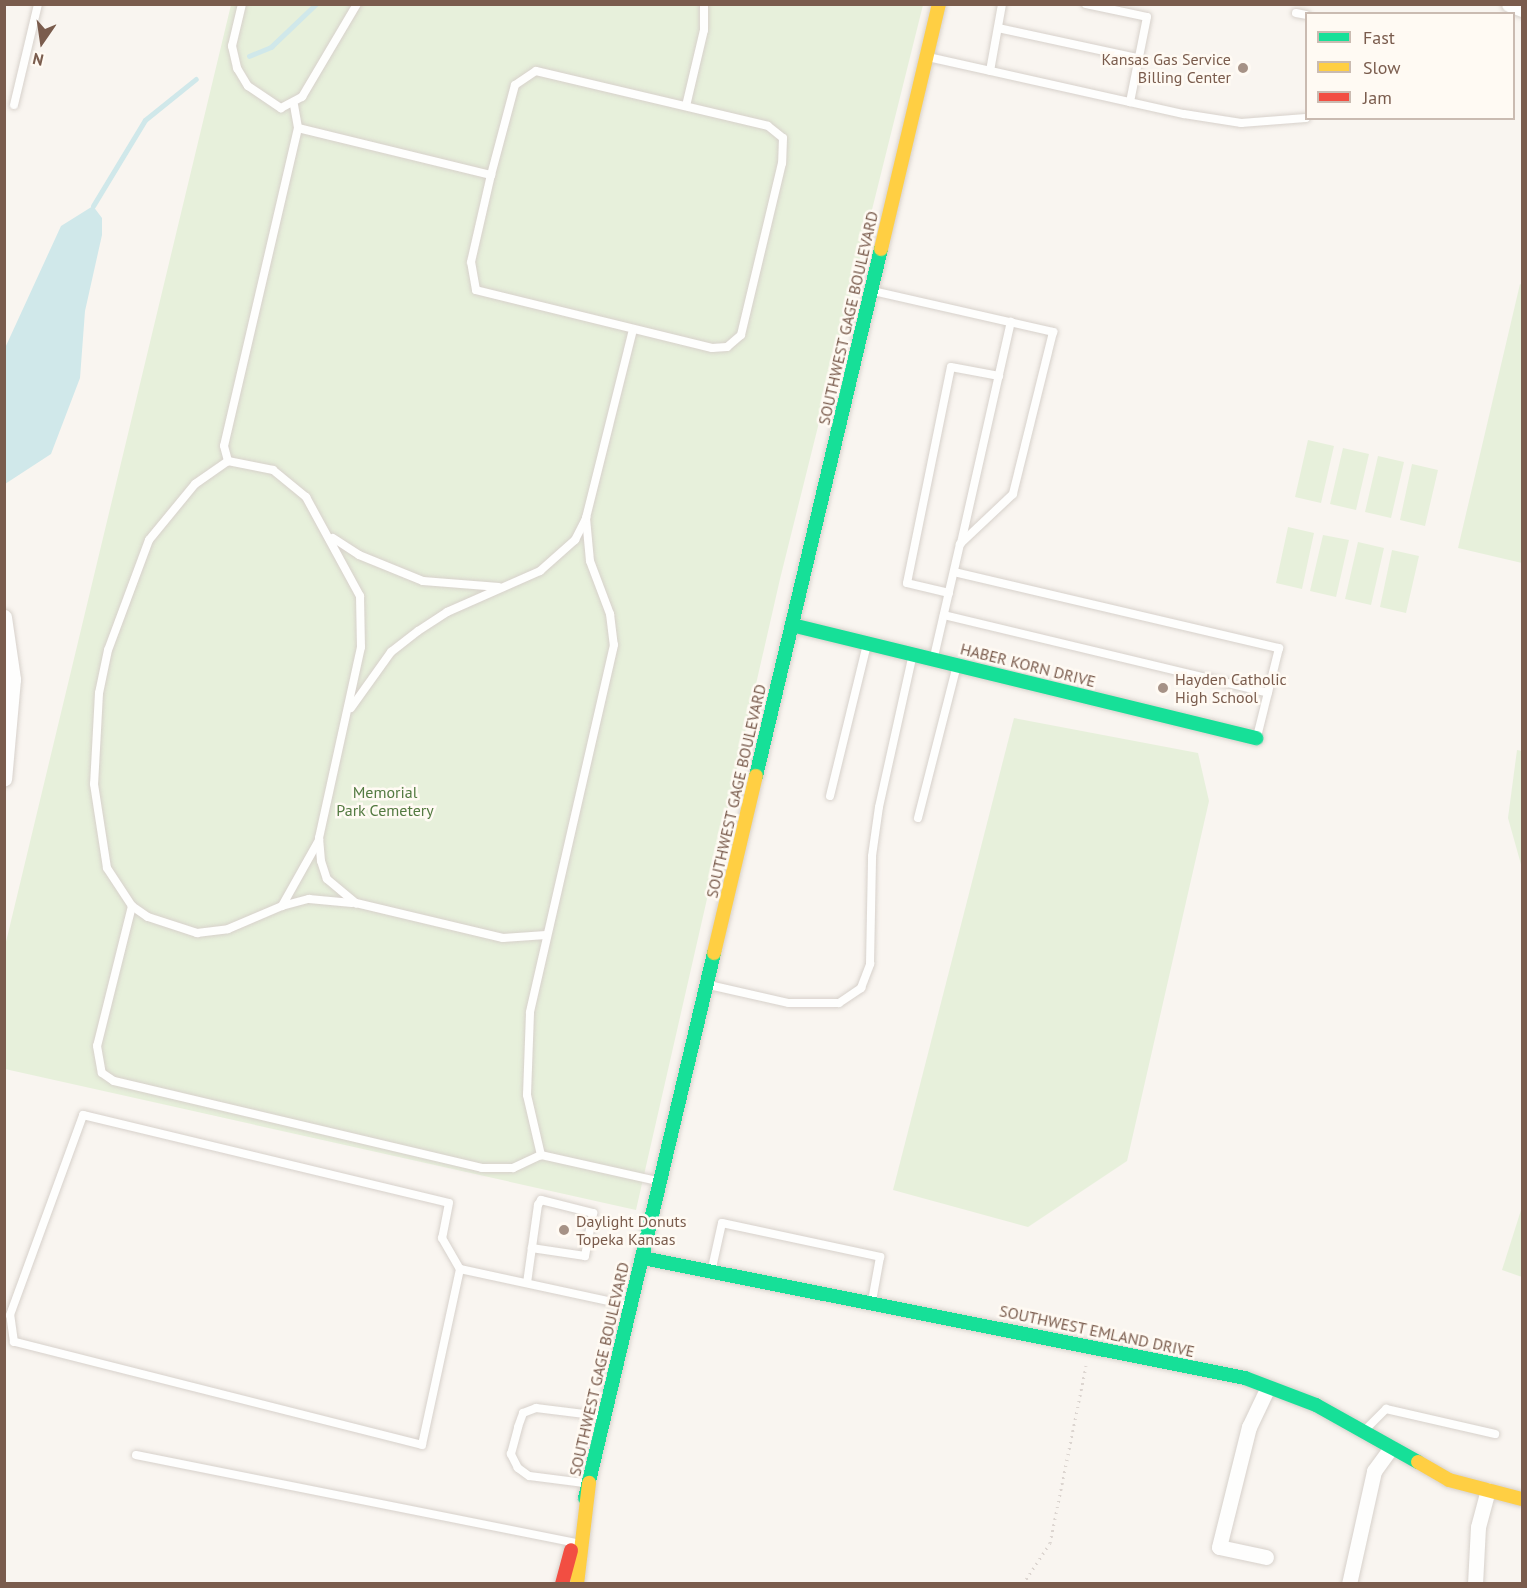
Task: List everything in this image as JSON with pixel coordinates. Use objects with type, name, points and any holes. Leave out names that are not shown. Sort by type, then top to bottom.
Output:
[{"type":"main road","name":"SOUTHWEST GAGE BOULEVARD","points":[[562,1584],[589,1483],[643,1258],[939,4]]},
{"type":"main road","name":"HABER KORN DRIVE","points":[[792,625],[1256,738]]},
{"type":"main road","name":"SOUTHWEST EMLAND DRIVE","points":[[643,1258],[1090,1345],[1268,1387],[1363,1432],[1449,1480],[1522,1499]]},
{"type":"main road","points":[[577,1584],[589,1483]]},
{"type":"street","points":[[1509,4],[1522,9]]},
{"type":"street","points":[[4,617],[13,679],[4,779]]},
{"type":"street","points":[[1266,1557],[1219,1547],[1249,1427],[1268,1387]]},
{"type":"street","points":[[1349,1584],[1374,1471],[1391,1448]]},
{"type":"street","points":[[1475,1584],[1478,1527],[1488,1490]]},
{"type":"lane","points":[[14,105],[38,4]]},
{"type":"lane","points":[[242,4],[232,46],[237,68],[263,99],[281,108],[294,105]]},
{"type":"lane","points":[[228,461],[226,427],[298,128],[294,105],[357,4]]},
{"type":"lane","points":[[686,106],[704,30],[704,4]]},
{"type":"lane","points":[[990,71],[1002,4]]},
{"type":"lane","points":[[1086,4],[1147,17],[1130,102]]},
{"type":"lane","points":[[1296,13],[1305,15]]},
{"type":"lane","points":[[998,28],[1137,58]]},
{"type":"lane","points":[[927,57],[1130,102],[1241,123],[1305,118]]},
{"type":"lane","points":[[546,71],[778,131],[784,148],[777,186],[735,343],[712,348],[476,290],[471,262],[491,175],[515,85],[528,73],[546,71]]},
{"type":"lane","points":[[298,128],[491,175]]},
{"type":"lane","points":[[872,290],[1053,332],[1013,494],[960,544]]},
{"type":"lane","points":[[934,659],[1011,322]]},
{"type":"lane","points":[[541,1155],[527,1095],[526,1052],[546,935],[614,645],[613,622],[590,561],[586,518],[633,330]]},
{"type":"lane","points":[[949,593],[907,583],[951,367],[999,376]]},
{"type":"lane","points":[[282,906],[320,838],[348,714],[364,624],[349,568],[291,481],[273,470],[228,461],[195,484],[149,540],[108,650],[99,693],[94,784],[107,868],[132,906],[148,917],[196,933],[262,919],[282,906],[309,899],[356,903],[503,938],[546,935]]},
{"type":"lane","points":[[348,714],[391,652],[447,612],[504,588],[558,559],[586,518]]},
{"type":"lane","points":[[329,536],[359,555],[423,581],[504,588]]},
{"type":"lane","points":[[954,572],[1279,648],[1256,738]]},
{"type":"lane","points":[[944,615],[1268,693]]},
{"type":"lane","points":[[830,796],[867,643]]},
{"type":"lane","points":[[707,985],[789,1003],[838,1003],[861,988],[870,964],[872,856],[879,807],[913,654]]},
{"type":"lane","points":[[918,818],[957,664]]},
{"type":"lane","points":[[320,838],[327,879],[356,903]]},
{"type":"lane","points":[[132,906],[97,1046],[102,1073],[114,1081],[482,1168],[513,1168],[541,1155],[661,1182]]},
{"type":"lane","points":[[460,1269],[422,1445],[22,1347],[8,1325],[83,1115],[449,1203],[442,1238],[460,1269],[631,1306]]},
{"type":"lane","points":[[527,1283],[532,1248],[541,1200],[593,1213],[585,1256],[532,1248]]},
{"type":"lane","points":[[712,1271],[722,1223],[880,1257],[872,1302]]},
{"type":"lane","points":[[589,1483],[530,1476],[518,1468],[514,1445],[523,1413],[536,1408],[605,1417]]},
{"type":"lane","points":[[1363,1432],[1386,1409],[1495,1434]]},
{"type":"lane","points":[[136,1455],[573,1542]]},
{"type":"path","points":[[1023,1584],[1050,1543],[1090,1345]]},
{"type":"green space","name":"Memorial Park Cemetery","points":[[231,5],[923,5],[780,579],[636,1210],[5,1069],[5,946]]},
{"type":"green space","points":[[1520,284],[1522,285],[1522,563],[1458,548]]},
{"type":"green space","points":[[1308,440],[1334,446],[1321,503],[1295,497]]},
{"type":"green space","points":[[1343,448],[1369,454],[1356,510],[1330,504]]},
{"type":"green space","points":[[1378,456],[1404,462],[1391,518],[1365,512]]},
{"type":"green space","points":[[1412,464],[1438,470],[1425,526],[1400,520]]},
{"type":"green space","points":[[1288,527],[1314,533],[1302,589],[1276,583]]},
{"type":"green space","points":[[1323,535],[1349,540],[1336,597],[1310,591]]},
{"type":"green space","points":[[1358,542],[1384,548],[1371,605],[1345,599]]},
{"type":"green space","points":[[1392,550],[1419,556],[1406,613],[1380,607]]},
{"type":"green space","points":[[1014,718],[1198,753],[1209,801],[1127,1161],[1028,1227],[893,1190]]},
{"type":"green space","points":[[1517,750],[1522,751],[1522,868],[1508,818]]},
{"type":"green space","points":[[1522,1207],[1522,1277],[1502,1270]]},
{"type":"water","points":[[93,206],[102,218],[102,235],[85,311],[80,378],[51,454],[5,484],[5,348],[61,226]]},
{"type":"waterway","points":[[249,56],[271,47],[316,4]]},
{"type":"waterway","points":[[93,206],[145,120],[196,79]]},
{"type":"traffic: fast","points":[[756,776],[881,249]]},
{"type":"traffic: fast","points":[[792,625],[1256,738]]},
{"type":"traffic: fast","points":[[585,1498],[714,953]]},
{"type":"traffic: fast","points":[[643,1258],[1245,1378],[1316,1405],[1418,1462]]},
{"type":"traffic: slow","points":[[881,249],[939,4]]},
{"type":"traffic: slow","points":[[714,953],[756,776]]},
{"type":"traffic: slow","points":[[1418,1462],[1449,1480],[1522,1499]]},
{"type":"traffic: slow","points":[[577,1584],[589,1483]]},
{"type":"traffic: jam","points":[[562,1584],[571,1550]]},
{"type":"place","name":"Kansas Gas Service Billing Center","points":[[1243,68]]},
{"type":"place","name":"Hayden Catholic High School","points":[[1163,688]]},
{"type":"place","name":"Daylight Donuts Topeka Kansas","points":[[564,1230]]}]
